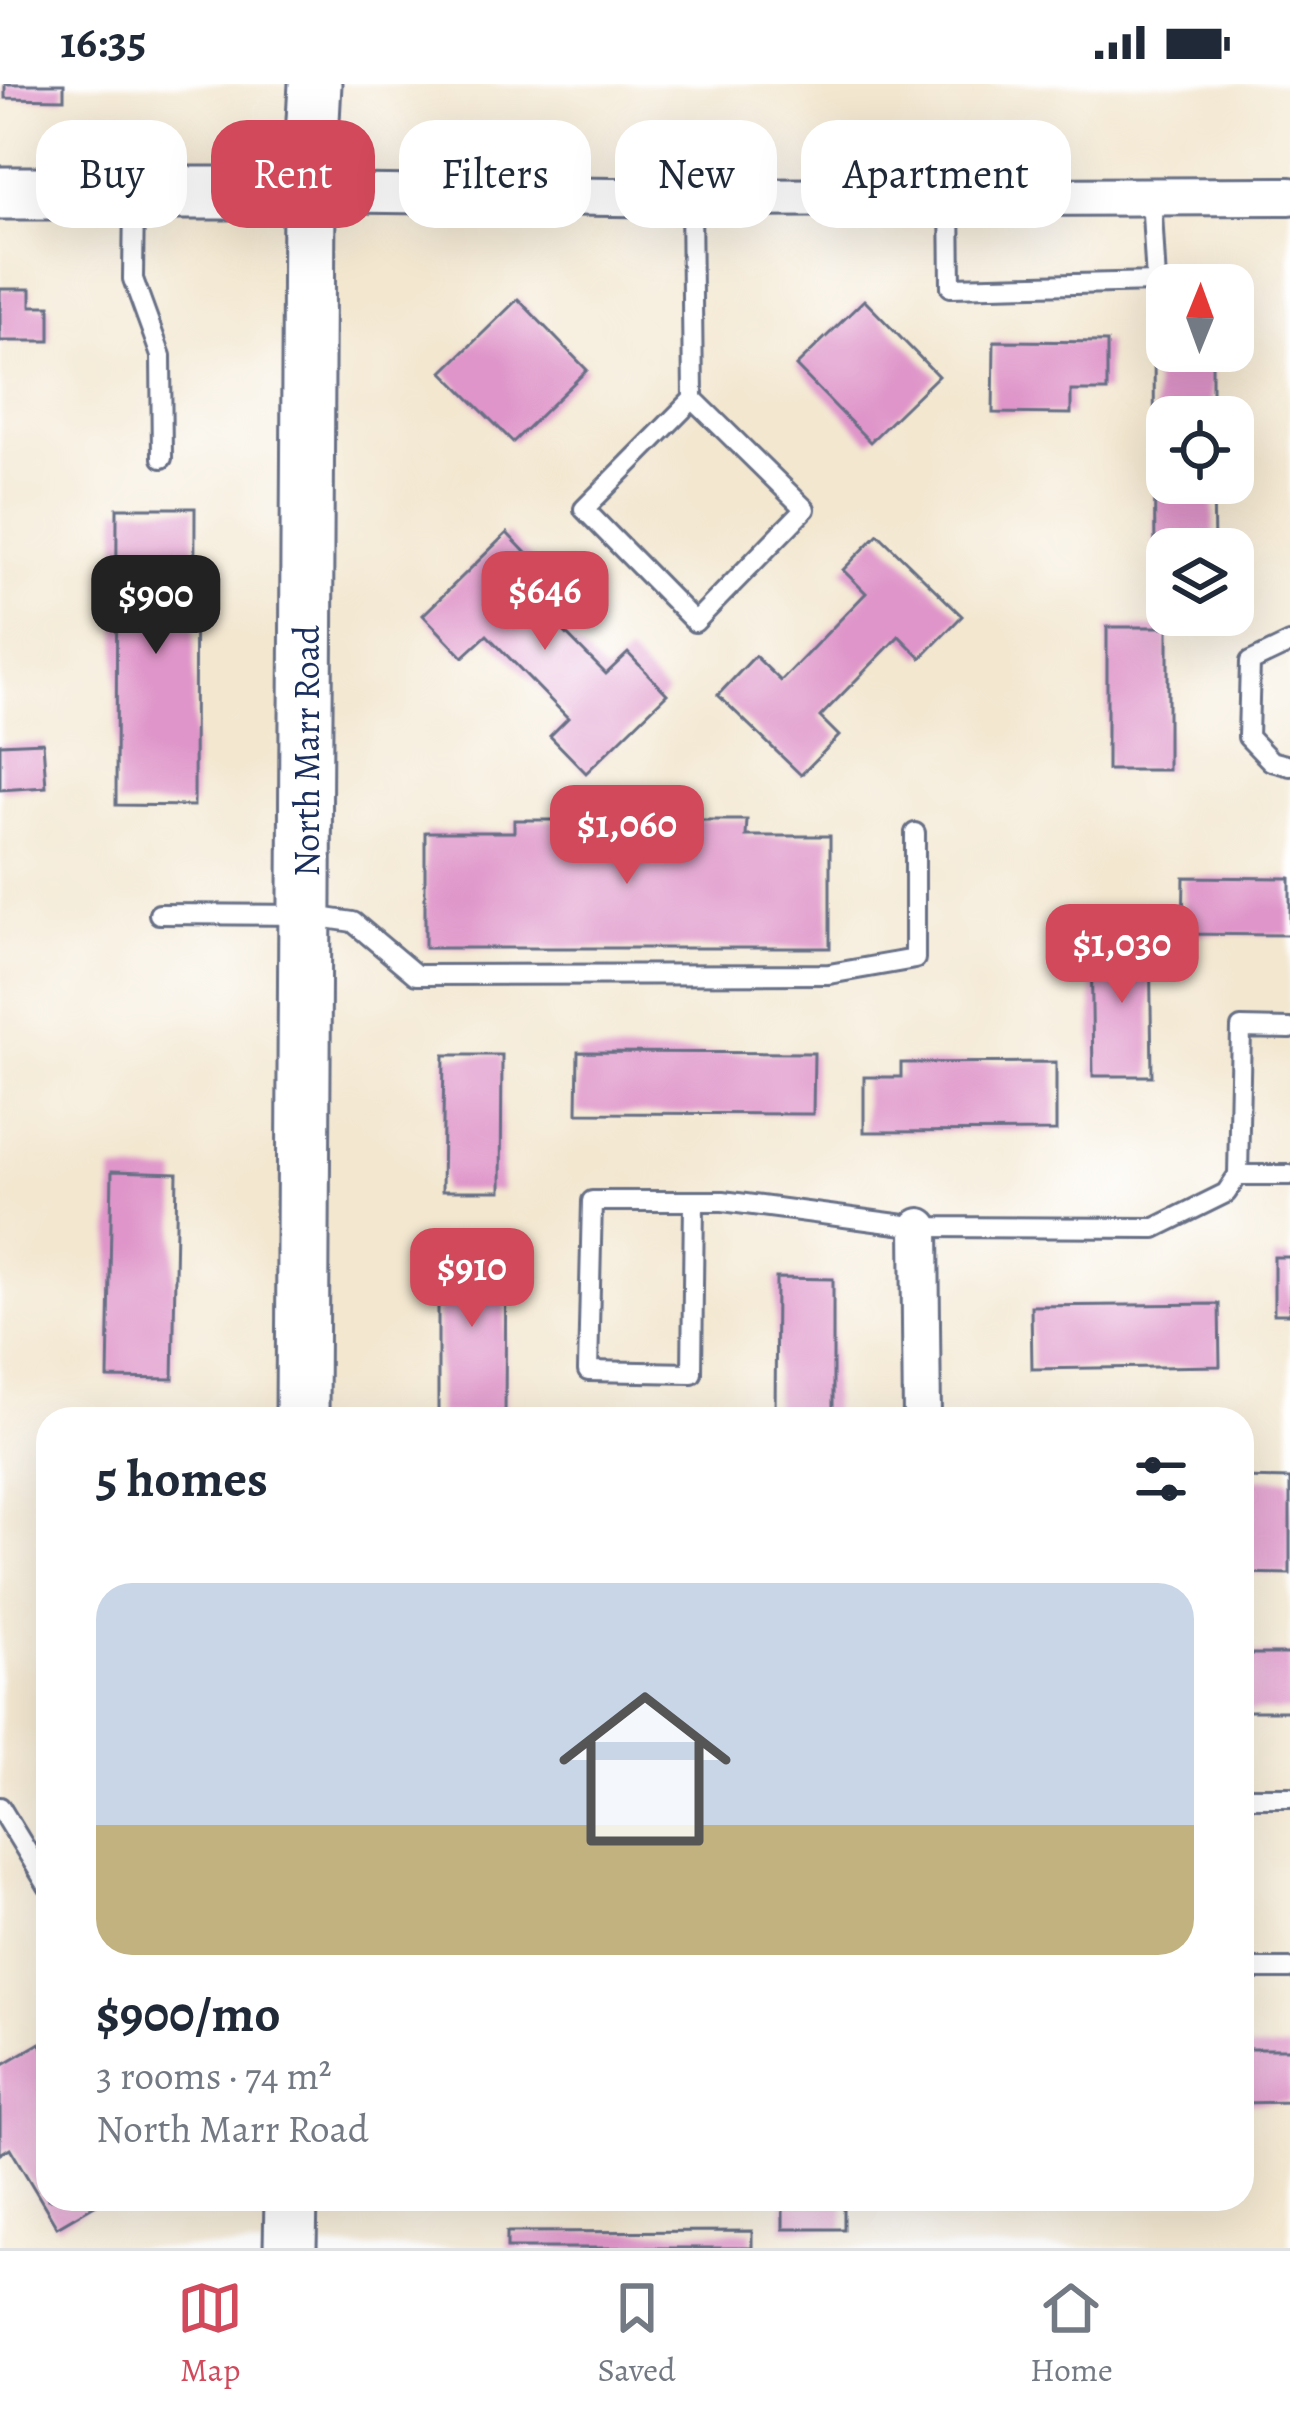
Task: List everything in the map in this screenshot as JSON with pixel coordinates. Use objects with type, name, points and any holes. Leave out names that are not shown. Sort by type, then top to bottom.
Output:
[{"type":"street","name":"North Marr Road","points":[[313,120],[315,84]]},
{"type":"street","points":[[0,193],[36,193]]},
{"type":"street","points":[[375,194],[615,197]]},
{"type":"street","points":[[1071,196],[1290,196]]},
{"type":"street","name":"North Marr Road","points":[[302,1407],[309,228]]},
{"type":"street","points":[[920,1227],[922,1407]]},
{"type":"street","points":[[290,2248],[291,2211]]},
{"type":"lane","points":[[951,228],[952,287],[1156,282],[1151,196]]},
{"type":"lane","points":[[134,228],[133,279],[160,356],[162,458]]},
{"type":"lane","points":[[691,228],[692,399],[584,509],[695,622],[805,509],[692,399]]},
{"type":"lane","points":[[1290,643],[1250,662],[1248,737],[1270,761],[1290,766]]},
{"type":"lane","points":[[159,914],[305,915],[353,922],[416,975],[829,974],[915,959],[915,833]]},
{"type":"lane","points":[[694,1201],[692,1373],[588,1371],[592,1201],[694,1201],[920,1227],[1155,1228],[1226,1193],[1238,1175],[1241,1028],[1290,1029]]},
{"type":"lane","points":[[1238,1175],[1290,1175]]},
{"type":"lane","points":[[1254,1797],[1290,1797]]},
{"type":"lane","points":[[0,1807],[36,1866]]},
{"type":"lane","points":[[1254,1970],[1290,1969]]},
{"type":"building","points":[[5,84],[64,84],[64,99],[5,98]]},
{"type":"building","points":[[0,289],[31,289],[31,306],[50,306],[50,341],[0,341]]},
{"type":"building","points":[[518,299],[587,370],[513,442],[443,372]]},
{"type":"building","points":[[864,300],[938,376],[870,442],[796,366]]},
{"type":"building","points":[[994,341],[1107,342],[1107,391],[1071,391],[1071,414],[993,413]]},
{"type":"building","points":[[1154,372],[1212,372],[1212,396],[1154,396]]},
{"type":"building","points":[[1155,504],[1213,504],[1214,528],[1155,528]]},
{"type":"building","points":[[117,508],[195,508],[194,806],[116,805]]},
{"type":"building","points":[[507,533],[547,575],[527,594],[606,674],[628,653],[667,694],[586,773],[550,736],[568,718],[487,635],[463,657],[423,615]]},
{"type":"building","points":[[878,534],[962,616],[921,658],[899,636],[820,717],[839,736],[801,775],[718,695],[755,656],[781,681],[866,593],[843,570]]},
{"type":"building","points":[[1107,627],[1146,627],[1146,636],[1168,636],[1168,770],[1107,770]]},
{"type":"building","points":[[43,742],[46,787],[0,790],[0,744]]},
{"type":"building","points":[[514,820],[747,820],[746,836],[830,836],[830,948],[425,948],[425,832],[514,832]]},
{"type":"building","points":[[1184,877],[1290,878],[1290,935],[1183,934]]},
{"type":"building","points":[[1150,936],[1152,1076],[1093,1076],[1091,937]]},
{"type":"building","points":[[578,1052],[814,1053],[813,1114],[577,1113]]},
{"type":"building","points":[[444,1055],[502,1055],[501,1191],[442,1191]]},
{"type":"building","points":[[1056,1062],[1056,1131],[864,1132],[864,1077],[901,1077],[901,1063]]},
{"type":"building","points":[[112,1171],[177,1173],[173,1379],[108,1378]]},
{"type":"building","points":[[438,1245],[506,1245],[505,1407],[438,1407]]},
{"type":"building","points":[[1274,1257],[1290,1257],[1290,1314],[1274,1314]]},
{"type":"building","points":[[776,1278],[833,1279],[833,1407],[775,1407]]},
{"type":"building","points":[[1219,1304],[1220,1366],[1032,1369],[1031,1306]]},
{"type":"building","points":[[1254,1478],[1290,1479],[1290,1574],[1254,1573]]},
{"type":"building","points":[[1254,1654],[1290,1654],[1290,1711],[1254,1711]]},
{"type":"building","points":[[36,2045],[36,2192],[10,2148],[0,2154],[0,2066]]},
{"type":"building","points":[[1254,2049],[1290,2049],[1290,2102],[1254,2103]]},
{"type":"building","points":[[47,2211],[84,2211],[57,2227]]},
{"type":"building","points":[[783,2211],[844,2211],[844,2229],[783,2229]]},
{"type":"building","points":[[752,2231],[752,2248],[507,2248],[507,2232]]}]
